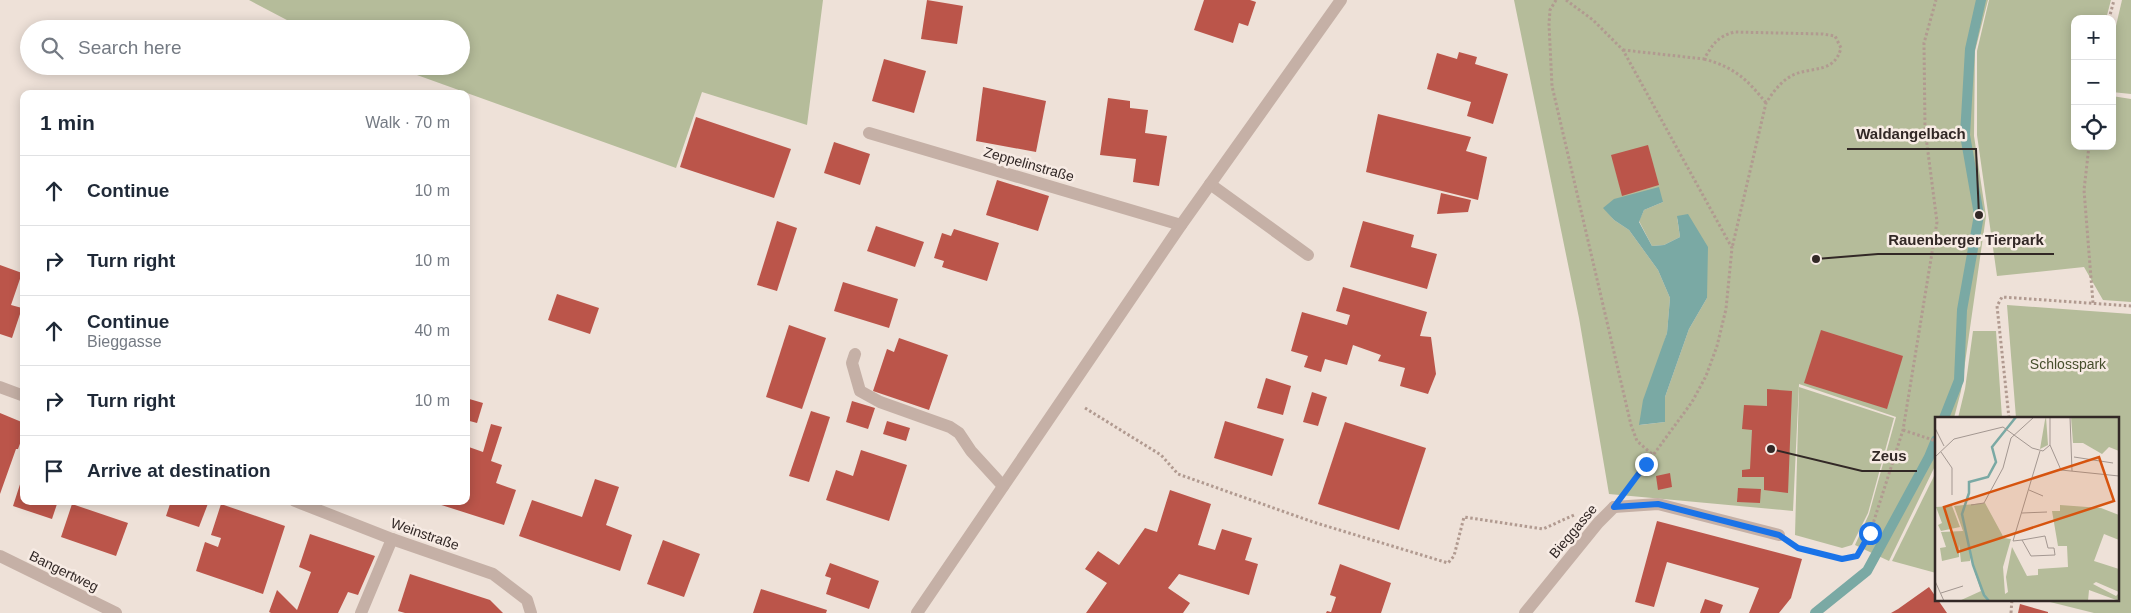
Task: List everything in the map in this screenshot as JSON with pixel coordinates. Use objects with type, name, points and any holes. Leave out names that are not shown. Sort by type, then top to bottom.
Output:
[{"type":"street","points":[[917,613],[1210,184],[1341,0]]},
{"type":"street","name":"Zeppelinstraße","points":[[869,133],[1182,225]]},
{"type":"street","points":[[1210,184],[1308,256]]},
{"type":"street","points":[[855,354],[852,363],[860,391],[880,402],[950,427],[959,434],[971,451],[1003,486]]},
{"type":"street","points":[[0,387],[20,394]]},
{"type":"street","name":"Bieggasse","points":[[1525,613],[1598,523],[1614,507],[1658,504],[1779,535]]},
{"type":"street","name":"Weinstraße","points":[[305,505],[392,539],[493,574],[527,600],[531,613]]},
{"type":"street","points":[[361,613],[392,539]]},
{"type":"street","name":"Bangertweg","points":[[0,556],[116,613]]},
{"type":"path","points":[[1556,0],[1550,10],[1549,24],[1552,86],[1558,115],[1595,265],[1631,425],[1638,441],[1653,455]]},
{"type":"path","points":[[1566,0],[1593,20],[1623,50],[1732,248]]},
{"type":"path","points":[[1779,535],[1798,548],[1842,559],[1857,556],[1870,533],[1903,430],[1937,222],[1925,129],[1924,52],[1924,43],[1936,0]]},
{"type":"path","points":[[2110,15],[2114,0]]},
{"type":"path","points":[[1087,409],[1161,455],[1178,474],[1313,522],[1448,563],[1454,556],[1464,517],[1543,529],[1587,509],[1614,507],[1692,402],[1706,376],[1717,346],[1726,309],[1732,248],[1766,103],[1777,87],[1793,75],[1829,66],[1838,58],[1841,48],[1835,36],[1822,34],[1734,32],[1722,35],[1704,59]]},
{"type":"path","points":[[1623,50],[1704,59],[1733,70],[1749,82],[1766,103]]},
{"type":"path","points":[[2089,150],[2084,190],[2093,303]]},
{"type":"path","points":[[2009,417],[1996,306],[2002,297],[2131,306]]},
{"type":"path","points":[[1903,430],[1935,441]]},
{"type":"path","points":[[2011,613],[2012,600]]},
{"type":"green space","points":[[249,0],[823,0],[807,125],[702,92],[676,168],[470,94],[470,90],[459,90],[417,75],[470,75],[470,20],[287,20]]},
{"type":"green space","points":[[1514,0],[1988,0],[1975,51],[1974,136],[1986,216],[1961,391],[1954,417],[1935,417],[1935,466],[1889,561],[1855,545],[1869,514],[1896,417],[1799,384],[1793,511],[1609,494],[1579,318]],"holes":[[[1663,202],[1644,210],[1639,221],[1652,246],[1664,245],[1680,237],[1677,217],[1707,298],[1689,329],[1665,397],[1665,422],[1640,425],[1667,333],[1670,298],[1658,270],[1629,230],[1614,220],[1604,208]]]},
{"type":"green space","points":[[1989,0],[2111,0],[2107,15],[2071,15],[2071,150],[2116,150],[2116,97],[2131,99],[2131,302],[2103,300],[2084,267],[1997,276],[1977,135],[1977,51]]},
{"type":"green space","points":[[2122,0],[2131,0],[2131,94],[2116,92],[2116,26]]},
{"type":"green space","name":"Schlosspark","points":[[2007,305],[2131,314],[2131,613],[2094,613],[2042,600],[2118,600],[2118,417],[2016,417]]},
{"type":"green space","points":[[1973,331],[1996,331],[2002,417],[1958,417],[1965,389]]},
{"type":"green space","points":[[1799,387],[1894,418],[1868,513],[1852,545],[1842,548],[1795,535]]},
{"type":"green space","points":[[1935,474],[1935,573],[1892,561]]},
{"type":"water","points":[[1659,187],[1663,202],[1644,210],[1639,222],[1652,246],[1664,245],[1680,237],[1677,216],[1688,214],[1708,247],[1707,298],[1689,329],[1665,397],[1665,422],[1639,425],[1643,400],[1667,333],[1670,298],[1658,270],[1629,230],[1614,220],[1603,208],[1614,199]]},
{"type":"building","points":[[927,0],[963,6],[957,44],[921,39]]},
{"type":"building","points":[[1204,0],[1250,0],[1256,2],[1248,26],[1239,23],[1233,43],[1194,30]]},
{"type":"building","points":[[1459,52],[1477,57],[1475,64],[1508,74],[1493,124],[1467,116],[1471,102],[1427,89],[1437,53],[1457,59]]},
{"type":"building","points":[[884,59],[926,71],[914,113],[872,101]]},
{"type":"building","points":[[983,87],[1046,101],[1036,152],[976,141]]},
{"type":"building","points":[[1108,98],[1130,101],[1130,108],[1148,110],[1145,133],[1167,136],[1159,186],[1133,182],[1136,159],[1100,155]]},
{"type":"building","points":[[1378,114],[1471,137],[1466,151],[1487,157],[1478,200],[1366,172]]},
{"type":"building","points":[[696,117],[791,149],[774,198],[680,167]]},
{"type":"building","points":[[834,142],[870,154],[860,185],[824,173]]},
{"type":"building","points":[[1648,145],[1659,185],[1622,196],[1611,155]]},
{"type":"building","points":[[997,180],[1049,196],[1038,231],[986,215]]},
{"type":"building","points":[[1441,193],[1471,200],[1468,212],[1437,214]]},
{"type":"building","points":[[777,221],[797,228],[777,291],[757,285]]},
{"type":"building","points":[[1363,221],[1414,235],[1411,247],[1437,254],[1427,289],[1350,267]]},
{"type":"building","points":[[876,226],[924,242],[915,267],[867,251]]},
{"type":"building","points":[[954,229],[999,243],[987,281],[942,267],[944,261],[934,258],[942,233],[951,236]]},
{"type":"building","points":[[0,265],[20,272],[20,279],[11,305],[20,307],[20,314],[12,338],[0,334]]},
{"type":"building","points":[[843,282],[898,299],[889,328],[834,311]]},
{"type":"building","points":[[1343,287],[1427,312],[1420,336],[1431,337],[1436,374],[1428,394],[1400,386],[1405,368],[1378,361],[1381,355],[1353,345],[1347,365],[1325,359],[1321,372],[1304,367],[1308,356],[1291,351],[1302,312],[1347,325],[1350,315],[1336,311]]},
{"type":"building","points":[[557,294],[599,308],[590,334],[548,320]]},
{"type":"building","points":[[789,325],[826,338],[802,409],[766,397]]},
{"type":"building","points":[[1821,330],[1903,356],[1887,409],[1804,383]]},
{"type":"building","points":[[899,338],[948,355],[929,410],[873,391],[887,349],[894,352]]},
{"type":"building","points":[[1266,378],[1291,386],[1283,415],[1257,408]]},
{"type":"building","points":[[1767,389],[1792,391],[1788,493],[1764,490],[1764,477],[1742,477],[1742,470],[1750,469],[1752,430],[1742,429],[1744,405],[1767,406]]},
{"type":"building","points":[[1312,392],[1327,397],[1318,426],[1303,422]]},
{"type":"building","points":[[470,399],[483,403],[477,423],[470,421]]},
{"type":"building","points":[[852,401],[875,408],[868,429],[846,422]]},
{"type":"building","points":[[811,411],[830,417],[809,482],[789,476]]},
{"type":"building","points":[[0,413],[20,421],[20,444],[18,449],[16,449],[0,494]]},
{"type":"building","points":[[887,421],[910,428],[906,441],[883,434]]},
{"type":"building","points":[[1225,421],[1284,439],[1272,476],[1214,458]]},
{"type":"building","points":[[1345,422],[1426,448],[1399,530],[1318,504]]},
{"type":"building","points":[[491,424],[502,427],[491,461],[502,465],[496,483],[516,490],[504,525],[441,505],[470,505],[470,447],[483,452]]},
{"type":"building","points":[[861,450],[907,465],[889,521],[826,500],[836,470],[853,476]]},
{"type":"building","points":[[1670,473],[1672,487],[1658,490],[1656,476]]},
{"type":"building","points":[[595,479],[619,487],[606,525],[632,535],[620,571],[519,536],[532,500],[582,517]]},
{"type":"building","points":[[20,484],[20,505],[57,505],[52,519],[13,506]]},
{"type":"building","points":[[1738,488],[1761,489],[1760,503],[1737,502]]},
{"type":"building","points":[[1170,490],[1211,504],[1198,545],[1215,550],[1222,529],[1252,538],[1245,560],[1258,564],[1249,595],[1179,574],[1168,588],[1190,603],[1183,613],[1086,613],[1107,583],[1085,569],[1098,551],[1119,565],[1145,528],[1157,532]]},
{"type":"building","points":[[72,505],[128,523],[116,556],[61,537]]},
{"type":"building","points":[[170,505],[207,505],[199,527],[166,516]]},
{"type":"building","points":[[221,505],[285,526],[263,594],[196,571],[205,542],[218,547],[221,538],[211,535]]},
{"type":"building","points":[[1657,521],[1802,559],[1791,598],[1779,613],[1749,613],[1759,588],[1667,562],[1654,607],[1635,602]]},
{"type":"building","points":[[310,534],[375,556],[358,595],[348,592],[338,613],[269,612],[277,590],[297,610],[311,572],[299,567]]},
{"type":"building","points":[[663,540],[700,554],[684,597],[647,584]]},
{"type":"building","points":[[830,563],[879,581],[869,609],[826,594],[831,578],[825,576]]},
{"type":"building","points":[[1340,564],[1391,583],[1381,613],[1326,613],[1327,611],[1331,612],[1336,597],[1330,595]]},
{"type":"building","points":[[410,574],[490,600],[503,613],[405,613],[398,611]]},
{"type":"building","points":[[1929,587],[1935,596],[1935,600],[1938,600],[1947,613],[1891,613]]},
{"type":"building","points":[[761,589],[827,610],[826,613],[753,613]]},
{"type":"building","points":[[1705,599],[1723,605],[1720,613],[1700,613]]},
{"type":"building","points":[[2020,604],[2048,612],[2048,613],[2018,613]]},
{"type":"waterway","points":[[1944,417],[1959,380],[1962,310],[1979,215],[1965,135],[1970,49],[1981,0]]},
{"type":"waterway","points":[[1815,613],[1867,571],[1929,457],[1935,442]]},
{"type":"place","name":"Waldangelbach","points":[[1979,215]]},
{"type":"place","name":"Rauenberger Tierpark","points":[[1816,259]]},
{"type":"place","name":"Zeus","points":[[1771,449]]},
{"type":"route","points":[[1646,464],[1614,507],[1658,504],[1779,535],[1798,548],[1842,559],[1857,556],[1870,533]]}]
